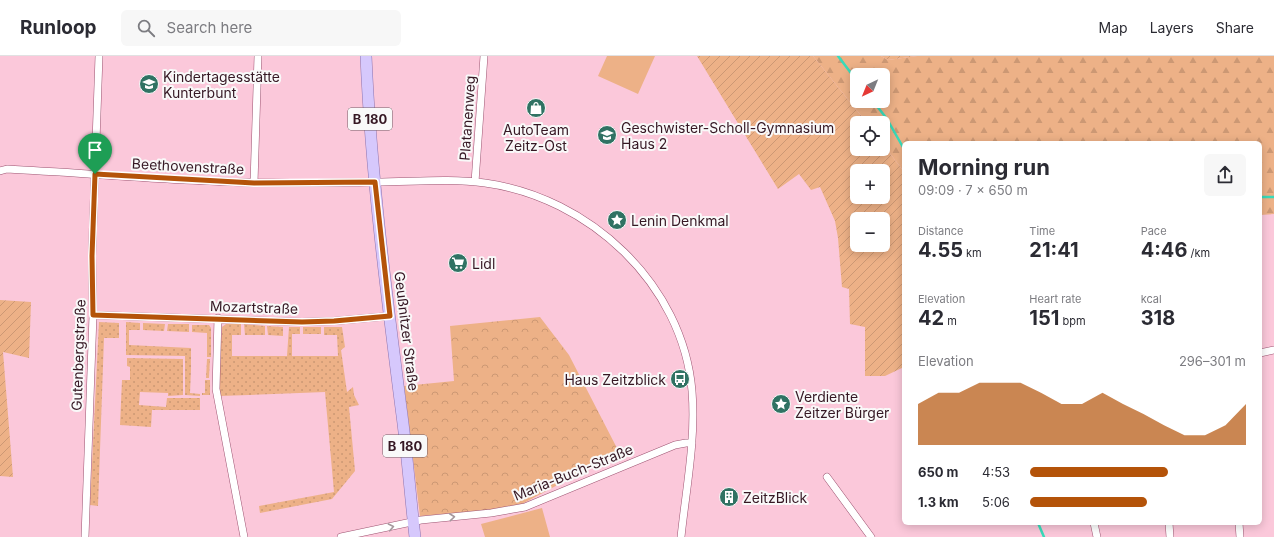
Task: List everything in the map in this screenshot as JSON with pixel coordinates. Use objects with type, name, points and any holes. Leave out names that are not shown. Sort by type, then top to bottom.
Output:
[{"type":"main road","name":"Geußnitzer Straße","points":[[366,56],[375,182],[402,410],[415,537]]},
{"type":"street","name":"Gutenbergstraße","points":[[85,537],[93,315],[92,256],[99,56]]},
{"type":"street","points":[[254,183],[258,56]]},
{"type":"street","name":"Platanenweg","points":[[475,182],[484,56]]},
{"type":"street","name":"Beethovenstraße","points":[[0,171],[7,169],[254,183],[439,180],[475,182],[520,190],[552,202],[576,215],[609,238],[642,271],[669,312],[680,334],[688,362],[692,389],[694,422],[681,537]]},
{"type":"street","name":"Mozartstraße","points":[[93,315],[321,322],[390,316]]},
{"type":"street","points":[[218,318],[216,389],[244,537]]},
{"type":"street","points":[[1262,353],[1274,350]]},
{"type":"street","name":"Maria-Buch-Straße","points":[[341,537],[422,520],[503,511],[525,507],[674,445],[680,443],[692,443]]},
{"type":"street","points":[[827,477],[871,537]]},
{"type":"street","points":[[1094,525],[1097,537]]},
{"type":"street","points":[[1169,525],[1170,537]]},
{"type":"street","points":[[1239,525],[1240,537]]},
{"type":"green space","points":[[607,56],[655,56],[638,94],[598,76]]},
{"type":"green space","points":[[697,56],[813,56],[850,102],[850,108],[855,108],[861,116],[850,116],[850,156],[890,156],[890,153],[902,169],[902,368],[885,376],[865,376],[865,327],[850,324],[849,289],[842,287],[835,221],[820,187],[811,190],[799,174],[778,189]]},
{"type":"green space","points":[[813,56],[881,56],[888,60],[917,56],[1274,56],[1274,214],[1262,215],[1262,141],[902,141],[902,169],[890,153],[890,116],[861,116],[855,108],[890,108],[890,68],[850,68],[850,102]]},
{"type":"green space","points":[[881,56],[917,56],[888,60]]},
{"type":"green space","points":[[0,300],[31,302],[29,358],[3,352],[13,477],[0,476]]},
{"type":"green space","points":[[540,317],[569,355],[620,454],[580,473],[522,504],[484,511],[420,516],[404,386],[454,381],[450,326]]},
{"type":"green space","points":[[99,322],[119,323],[119,338],[104,338],[98,506],[90,505]]},
{"type":"green space","points":[[126,322],[140,323],[140,330],[129,330],[129,345],[191,348],[190,393],[200,394],[200,396],[185,395],[185,356],[126,355]]},
{"type":"green space","points":[[143,323],[165,324],[164,331],[143,330]]},
{"type":"green space","points":[[168,324],[189,324],[189,332],[167,331]]},
{"type":"green space","points":[[226,324],[241,324],[241,335],[232,335],[232,356],[287,356],[289,327],[300,327],[300,334],[292,334],[292,356],[338,356],[337,335],[324,335],[324,327],[342,327],[345,347],[341,350],[347,392],[353,387],[354,395],[359,405],[349,407],[355,471],[332,499],[260,513],[259,506],[334,492],[325,392],[220,396],[219,383],[222,327]]},
{"type":"green space","points":[[244,324],[265,326],[265,335],[245,335]]},
{"type":"green space","points":[[192,325],[209,325],[211,328],[211,357],[207,357],[207,333],[192,332]]},
{"type":"green space","points":[[267,326],[283,327],[283,336],[268,335]]},
{"type":"green space","points":[[303,327],[321,327],[321,334],[303,334]]},
{"type":"green space","points":[[127,358],[183,359],[183,395],[168,396],[168,393],[140,392],[139,405],[166,407],[167,398],[200,398],[200,410],[152,410],[151,427],[120,425],[122,380],[130,380],[130,367],[127,366]]},
{"type":"green space","points":[[207,359],[210,359],[209,378],[206,378]]},
{"type":"green space","points":[[205,380],[210,380],[210,395],[202,395],[202,393],[205,393]]},
{"type":"green space","points":[[542,508],[550,537],[485,537],[481,524]]},
{"type":"waterway","points":[[838,56],[850,72]]},
{"type":"waterway","points":[[878,108],[887,119],[902,145]]},
{"type":"waterway","points":[[1262,197],[1274,197]]},
{"type":"waterway","points":[[1039,525],[1044,537]]},
{"type":"place","name":"Kindertagesstätte Kunterbunt","points":[[149,84]]},
{"type":"place","name":"AutoTeam Zeitz-Ost","points":[[536,108]]},
{"type":"place","name":"Geschwister-Scholl-Gymnasium Haus 2","points":[[607,135]]},
{"type":"place","name":"Lenin Denkmal","points":[[617,220]]},
{"type":"place","name":"Lidl","points":[[458,263]]},
{"type":"place","name":"Haus Zeitzblick","points":[[680,379]]},
{"type":"place","name":"Verdiente Zeitzer Bürger","points":[[781,404]]},
{"type":"place","name":"ZeitzBlick","points":[[729,497]]},
{"type":"route","points":[[95,174],[254,183],[375,182],[390,316],[302,322],[93,315],[92,256],[95,174]]}]
